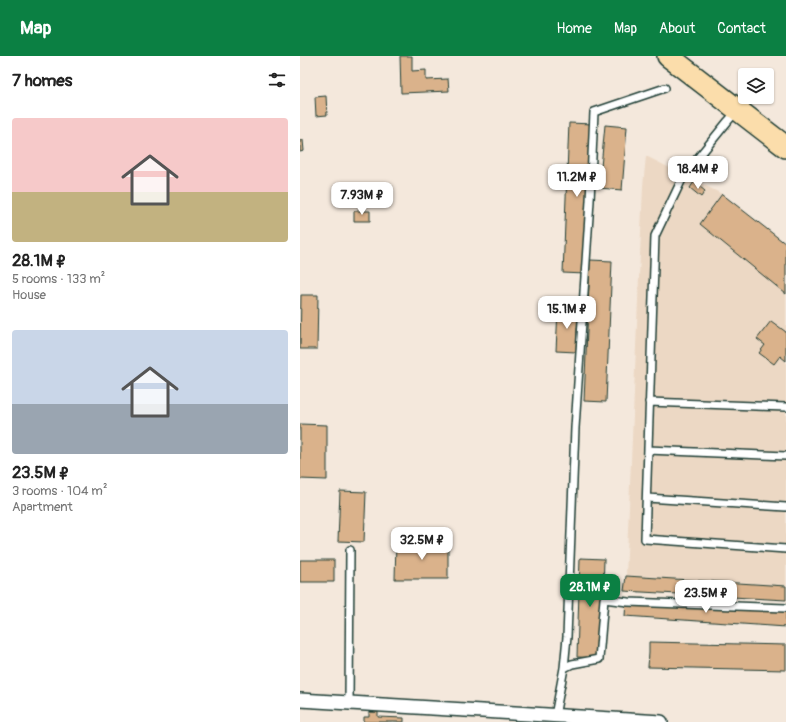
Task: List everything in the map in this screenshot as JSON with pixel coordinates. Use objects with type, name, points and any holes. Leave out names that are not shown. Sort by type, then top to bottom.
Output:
[{"type":"main road","points":[[668,56],[786,147]]},
{"type":"street","points":[[300,700],[661,722]]},
{"type":"lane","points":[[555,716],[564,668],[567,637],[575,428],[590,201],[594,112],[665,88]]},
{"type":"lane","points":[[738,110],[684,175],[655,236],[645,539],[786,549]]},
{"type":"lane","points":[[650,402],[786,407]]},
{"type":"lane","points":[[648,450],[786,456]]},
{"type":"lane","points":[[647,498],[786,507]]},
{"type":"lane","points":[[350,550],[350,703]]},
{"type":"lane","points":[[564,668],[572,664],[599,659],[604,600],[786,608]]},
{"type":"shaded area","points":[[646,156],[722,194],[786,244],[786,586],[626,576],[643,186]]},
{"type":"building","points":[[400,56],[412,56],[412,71],[426,70],[426,80],[448,79],[449,91],[401,93]]},
{"type":"building","points":[[326,96],[327,115],[316,116],[315,97]]},
{"type":"building","points":[[569,123],[592,124],[585,274],[563,273]]},
{"type":"building","points":[[605,125],[627,127],[622,190],[599,188]]},
{"type":"building","points":[[300,140],[303,140],[304,151],[300,152]]},
{"type":"building","points":[[694,182],[705,191],[701,197],[690,188]]},
{"type":"building","points":[[722,194],[786,244],[786,294],[700,224]]},
{"type":"building","points":[[354,211],[370,211],[370,221],[354,221]]},
{"type":"building","points":[[590,260],[612,261],[606,402],[584,401]]},
{"type":"building","points":[[301,295],[318,295],[317,349],[300,349]]},
{"type":"building","points":[[558,309],[578,310],[576,352],[556,351]]},
{"type":"building","points":[[771,321],[786,332],[786,361],[780,356],[774,364],[759,353],[765,345],[757,339]]},
{"type":"building","points":[[300,424],[327,425],[327,480],[300,479]]},
{"type":"building","points":[[340,491],[366,492],[364,542],[338,541]]},
{"type":"building","points":[[396,542],[448,543],[448,579],[395,579]]},
{"type":"building","points":[[580,558],[604,559],[601,658],[577,657]]},
{"type":"building","points":[[300,560],[334,560],[334,582],[300,582]]},
{"type":"building","points":[[626,576],[786,586],[786,600],[624,591]]},
{"type":"building","points":[[626,601],[786,612],[786,627],[625,616]]},
{"type":"building","points":[[649,642],[786,645],[786,670],[648,667]]},
{"type":"building","points":[[369,712],[378,712],[378,717],[404,718],[404,722],[364,722],[364,717],[369,717]]}]
